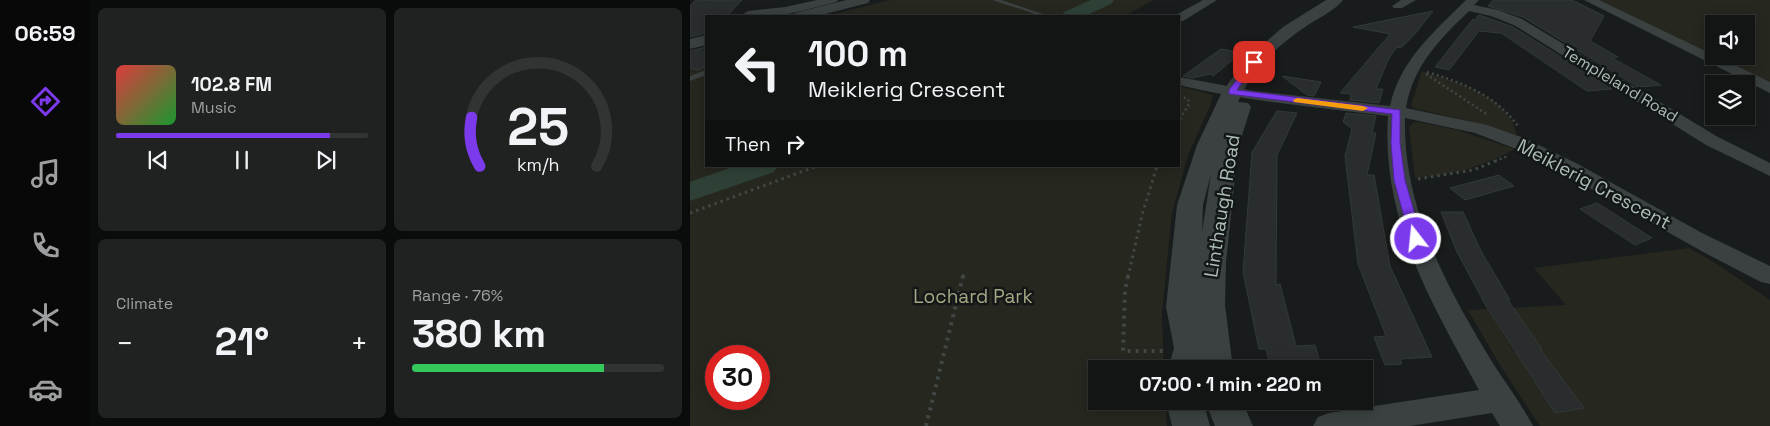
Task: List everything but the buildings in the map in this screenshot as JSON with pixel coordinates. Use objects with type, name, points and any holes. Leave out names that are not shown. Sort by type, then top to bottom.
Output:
[{"type":"street","points":[[749,15],[762,0]]},
{"type":"street","points":[[755,15],[785,11],[832,0]]},
{"type":"street","points":[[804,15],[863,0]]},
{"type":"street","points":[[819,15],[878,0]]},
{"type":"street","points":[[1180,17],[1211,0]]},
{"type":"street","name":"Linthaugh Road","points":[[1180,360],[1191,348],[1182,307],[1190,205],[1208,144],[1240,93],[1254,62],[1289,30],[1336,0]]},
{"type":"street","name":"Linthaugh Road","points":[[1214,360],[1209,305],[1211,262],[1227,148],[1240,109],[1240,93],[1266,71],[1302,32],[1348,0]]},
{"type":"street","points":[[1398,6],[1410,0]]},
{"type":"street","points":[[1590,0],[1770,88]]},
{"type":"street","points":[[1470,4],[1421,53],[1405,83],[1397,112],[1396,143],[1400,180],[1416,239],[1444,303],[1499,399],[1517,426]]},
{"type":"street","name":"Templeland Road","points":[[1470,4],[1518,22],[1712,141],[1770,170]]},
{"type":"street","points":[[690,44],[705,40]]},
{"type":"street","points":[[690,48],[705,44]]},
{"type":"street","name":"Meiklerig Crescent","points":[[1180,80],[1202,87],[1240,93],[1397,112],[1480,129],[1525,144],[1556,159],[1701,242],[1770,276]]},
{"type":"street","points":[[1740,262],[1770,284]]},
{"type":"street","points":[[1329,426],[1499,399]]},
{"type":"street","points":[[1187,410],[1191,426]]},
{"type":"street","points":[[1227,410],[1234,426]]},
{"type":"lane","points":[[995,0],[1040,14]]},
{"type":"lane","points":[[690,79],[705,72]]},
{"type":"path","points":[[1492,118],[1421,71],[1457,81],[1489,97],[1511,116],[1519,133]]},
{"type":"path","points":[[1180,96],[1188,99],[1190,104],[1180,119]]},
{"type":"path","points":[[1426,179],[1473,170],[1515,152]]},
{"type":"path","points":[[690,213],[814,167]]},
{"type":"path","points":[[1157,167],[1142,215],[1125,291],[1123,351],[1169,351],[1175,360]]},
{"type":"path","points":[[926,426],[964,272]]},
{"type":"green space","points":[[889,0],[1154,0],[1126,15],[831,15]]},
{"type":"green space","points":[[1598,0],[1770,0],[1770,83],[1733,65],[1755,65],[1755,15],[1705,15],[1705,52]]},
{"type":"green space","name":"Lochard Park","points":[[705,48],[705,167],[1180,167],[1180,86],[1213,95],[1188,155],[1172,213],[1162,314],[1164,360],[1088,360],[1088,410],[1166,410],[1167,426],[690,426],[690,52]]},
{"type":"green space","points":[[1422,71],[1479,92],[1492,100],[1512,121],[1517,135],[1413,108],[1411,105]]},
{"type":"green space","points":[[1419,122],[1457,130],[1515,149],[1467,169],[1415,178],[1409,128],[1413,123]]},
{"type":"green space","points":[[1689,248],[1717,264],[1770,300],[1770,426],[1540,426],[1498,362],[1468,310],[1566,305],[1534,268]],"holes":[[[1493,317],[1541,349],[1514,352]],[[1553,367],[1555,412],[1527,371]]]},
{"type":"waterway","points":[[1073,15],[1105,0]]},
{"type":"waterway","points":[[690,192],[761,167]]},
{"type":"slow traffic","points":[[1297,100],[1363,108]]},
{"type":"route","points":[[1254,62],[1232,92],[1397,112],[1396,143],[1400,180],[1416,239]]}]
